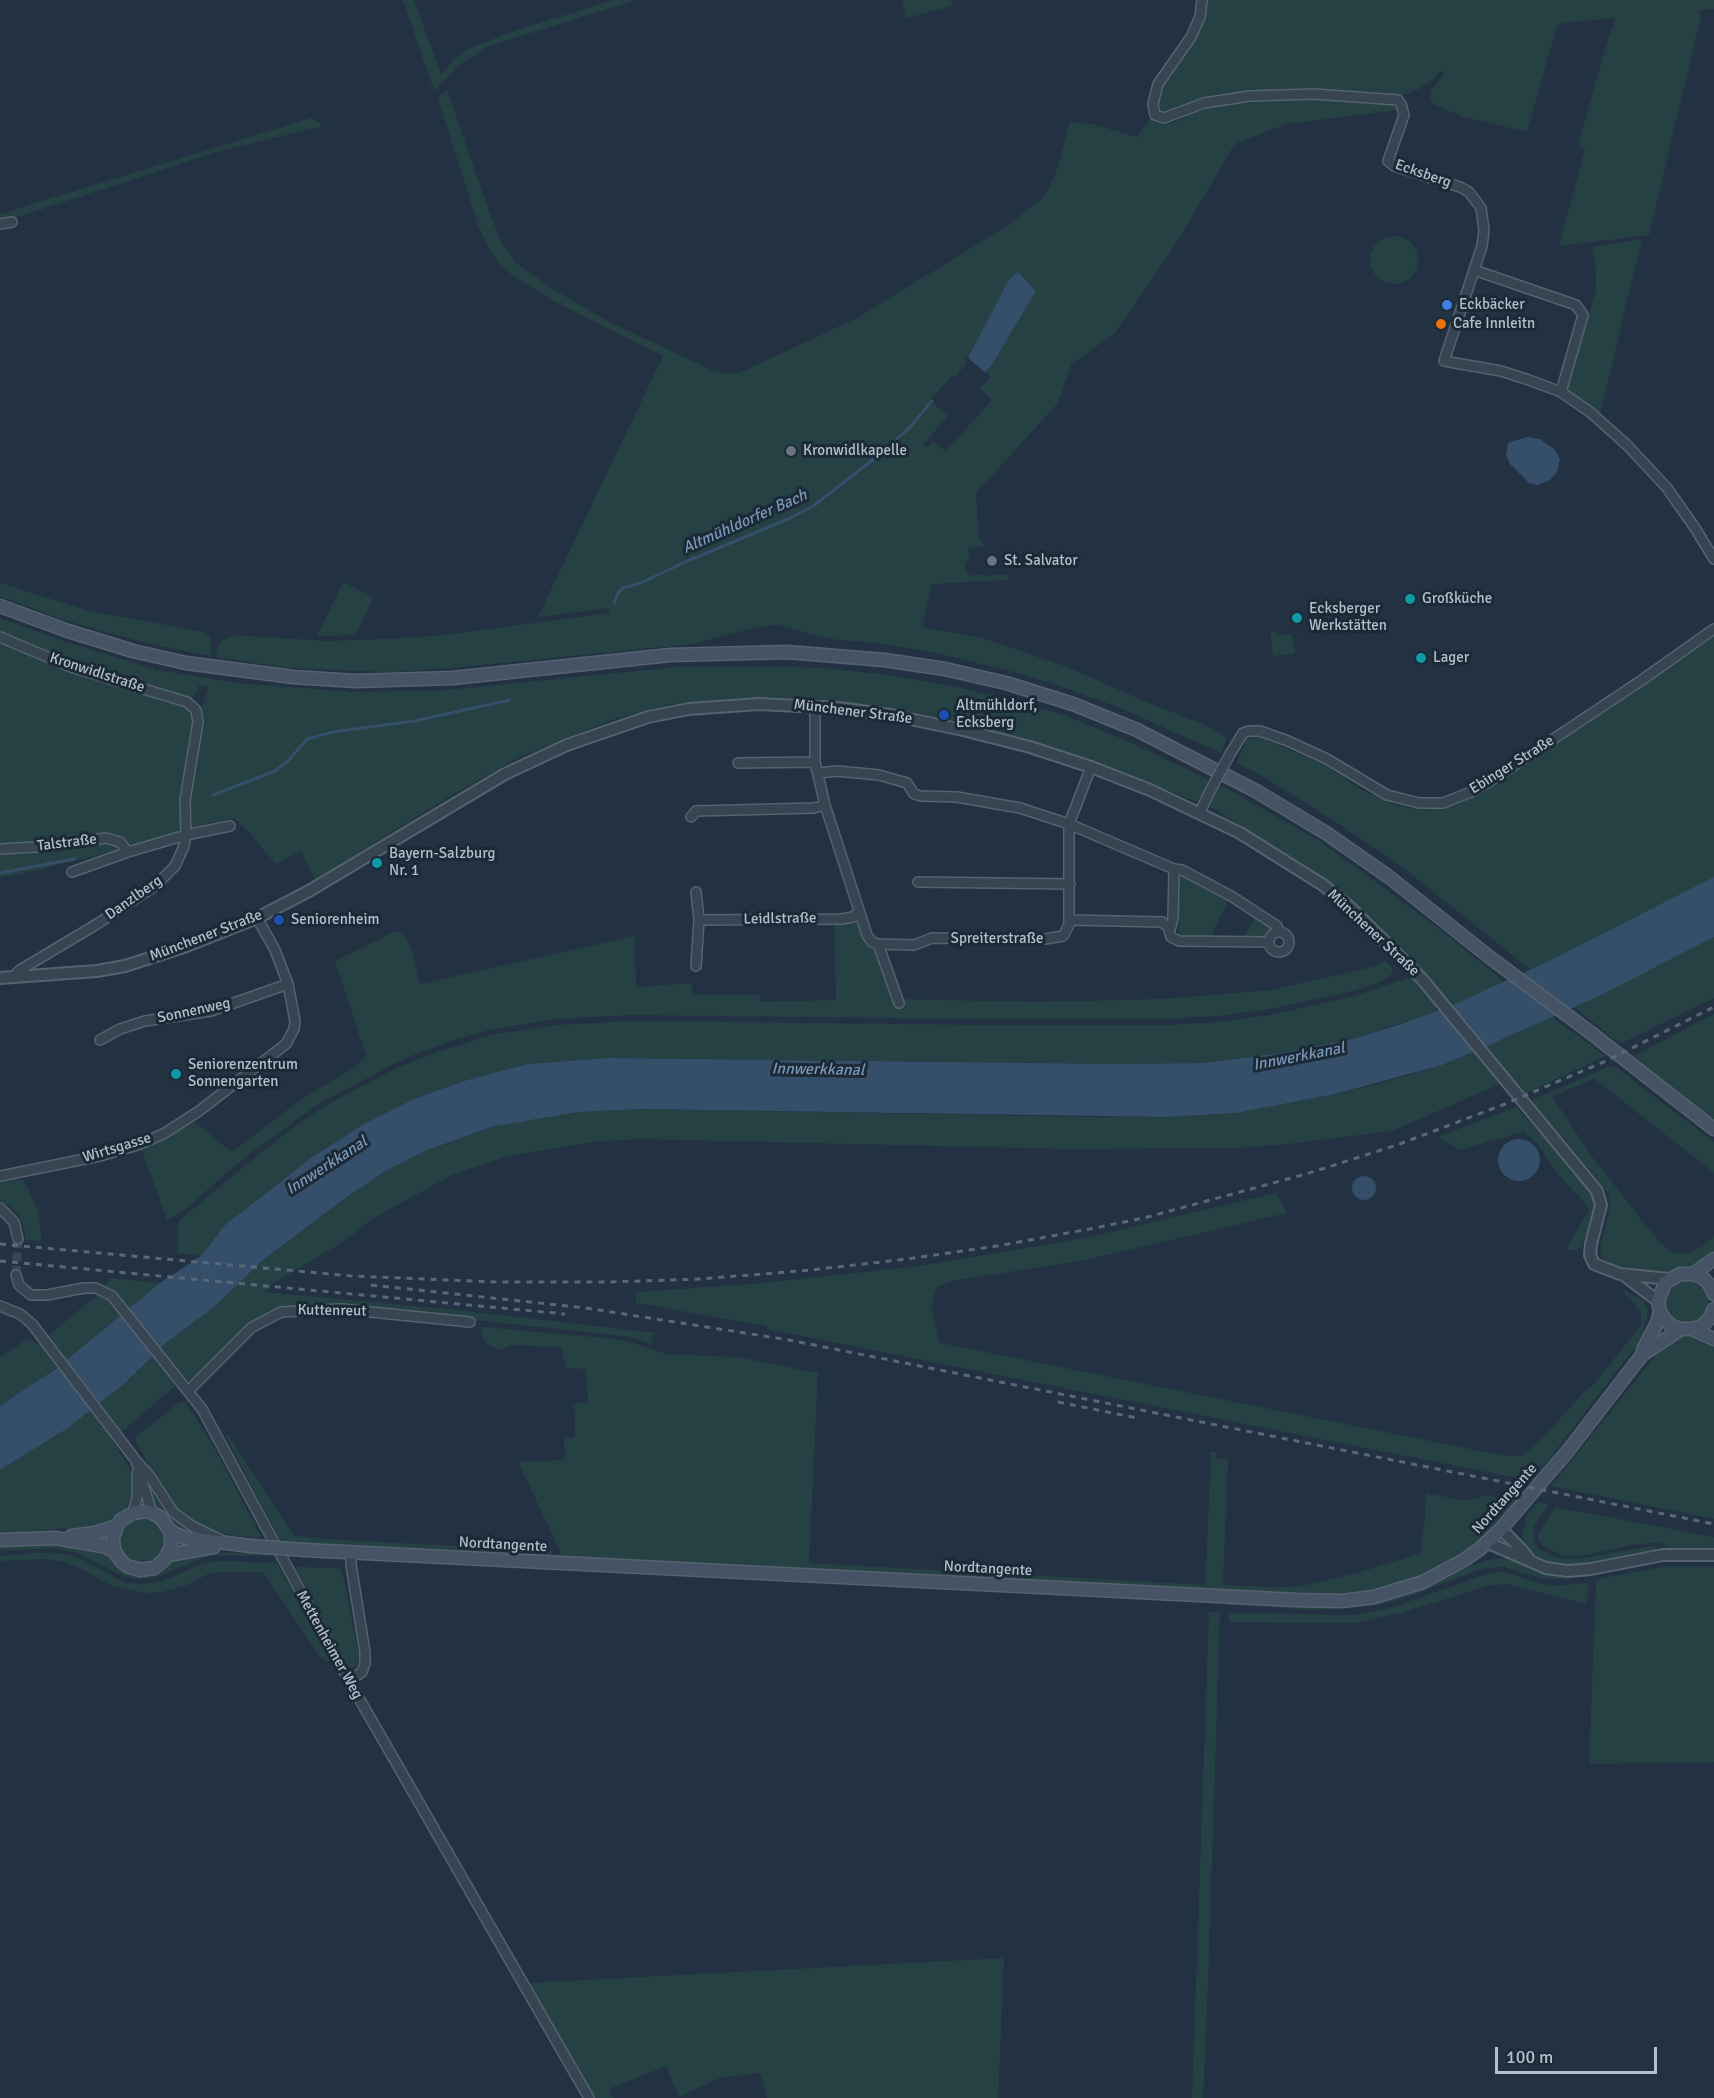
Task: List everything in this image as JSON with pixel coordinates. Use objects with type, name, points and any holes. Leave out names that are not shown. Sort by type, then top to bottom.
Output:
[{"type":"main road","points":[[0,606],[68,631],[133,651],[186,663],[293,677],[355,681],[453,678],[669,655],[787,652],[884,660],[945,669],[996,681],[1073,704],[1137,730],[1256,791],[1326,833],[1389,877],[1714,1129]]},
{"type":"main road","points":[[1693,1274],[1714,1259]]},
{"type":"main road","points":[[1669,1279],[1680,1274],[1693,1274],[1706,1280],[1714,1293]]},
{"type":"main road","name":"Nordtangente","points":[[1642,1355],[1657,1323],[1661,1289],[1669,1279]]},
{"type":"main road","points":[[1659,1306],[1668,1323],[1714,1339]]},
{"type":"main road","name":"Nordtangente","points":[[152,1513],[160,1517],[171,1532],[185,1538],[231,1545],[1323,1601],[1374,1597],[1409,1588],[1464,1560],[1486,1542],[1501,1529],[1567,1452],[1642,1355],[1686,1329],[1706,1323],[1714,1310]]},
{"type":"main road","points":[[133,1513],[146,1511],[152,1513]]},
{"type":"main road","name":"Nordtangente","points":[[0,1540],[55,1538],[95,1533],[117,1526],[121,1520],[133,1513]]},
{"type":"main road","points":[[114,1551],[113,1538],[117,1526]]},
{"type":"main road","points":[[168,1555],[171,1547],[171,1532]]},
{"type":"main road","name":"Nordtangente","points":[[55,1538],[103,1546],[114,1551],[122,1562],[140,1570],[154,1568],[168,1555],[181,1551],[231,1545]]},
{"type":"street","name":"Ecksberg","points":[[1202,0],[1200,17],[1191,37],[1158,84],[1153,104],[1155,115],[1164,118],[1204,103],[1250,96],[1314,94],[1398,100],[1404,115],[1389,161],[1394,166],[1460,187],[1476,200],[1481,208],[1483,240],[1444,361],[1501,371],[1561,392]]},
{"type":"street","points":[[0,224],[12,222]]},
{"type":"street","points":[[1474,270],[1576,305],[1583,315],[1561,392],[1590,412],[1620,438],[1667,488],[1714,560]]},
{"type":"street","name":"Ebinger Straße","points":[[1200,812],[1230,754],[1243,733],[1249,731],[1260,731],[1288,741],[1327,759],[1387,795],[1419,803],[1443,802],[1471,792],[1489,782],[1714,629]]},
{"type":"street","name":"Kronwidlstraße","points":[[0,637],[54,661],[187,702],[194,707]]},
{"type":"street","name":"Münchener Straße","points":[[0,978],[97,971],[125,966],[184,947],[257,918],[309,891],[505,774],[547,753],[648,717],[689,709],[759,704],[815,706],[929,722],[1030,747],[1091,767],[1200,812],[1240,833],[1323,885],[1352,909],[1422,979],[1597,1191],[1601,1205],[1590,1255],[1594,1264],[1635,1282],[1659,1306]]},
{"type":"street","points":[[815,706],[815,762],[825,805],[869,939],[878,945],[899,1003]]},
{"type":"street","name":"Danzlberg","points":[[13,977],[20,970],[97,924],[164,878],[175,866],[186,835],[185,800],[198,722],[194,707]]},
{"type":"street","points":[[738,763],[815,762]]},
{"type":"street","points":[[1091,767],[1069,824],[1070,921],[1162,922],[1170,930]]},
{"type":"street","points":[[818,772],[837,771],[883,776],[907,783],[914,794],[921,796],[957,797],[1020,808],[1069,824],[1174,869],[1182,870],[1231,896],[1277,926],[1278,931]]},
{"type":"street","points":[[691,817],[696,811],[814,808],[825,805]]},
{"type":"street","name":"Talstraße","points":[[72,872],[186,835],[230,826]]},
{"type":"street","name":"Talstraße","points":[[0,849],[106,838],[120,842],[128,852]]},
{"type":"street","points":[[1174,869],[1171,936],[1179,941],[1268,942]]},
{"type":"street","points":[[918,882],[1070,884]]},
{"type":"street","points":[[696,892],[699,920],[696,966]]},
{"type":"street","name":"Leidlstraße","points":[[699,920],[841,919],[853,917],[859,912]]},
{"type":"street","name":"Wirtsgasse","points":[[0,1176],[120,1151],[165,1133],[199,1111],[290,1039],[295,1021],[288,984],[275,950],[257,918]]},
{"type":"street","name":"Spreiterstraße","points":[[878,945],[914,945],[932,938],[1053,939],[1063,936],[1070,921]]},
{"type":"street","points":[[1278,931],[1285,933],[1288,939],[1287,948],[1281,952],[1274,951],[1268,942],[1272,933],[1278,931]]},
{"type":"street","name":"Sonnenweg","points":[[100,1040],[120,1029],[145,1021],[211,1011],[288,984]]},
{"type":"street","points":[[0,1208],[14,1221],[18,1239]]},
{"type":"street","name":"Münchener Straße","points":[[1620,1274],[1669,1279]]},
{"type":"street","name":"Mettenheimer Weg","points":[[16,1275],[19,1285],[31,1295],[47,1295],[84,1287],[106,1292],[118,1302],[202,1409],[349,1681],[589,2098]]},
{"type":"street","points":[[0,1306],[26,1319],[44,1339],[149,1475],[172,1512],[192,1526],[231,1545]]},
{"type":"street","name":"Kuttenreut","points":[[188,1391],[251,1328],[280,1312],[340,1309],[470,1322]]},
{"type":"street","points":[[133,1513],[137,1497],[137,1462]]},
{"type":"street","points":[[137,1462],[152,1513]]},
{"type":"street","points":[[1501,1529],[1529,1559]]},
{"type":"street","points":[[1486,1542],[1546,1568],[1568,1571],[1663,1555],[1714,1555]]},
{"type":"street","points":[[349,1681],[362,1672],[365,1664],[351,1552]]},
{"type":"green space","points":[[403,0],[414,0],[441,74],[457,56],[468,49],[511,32],[613,0],[636,0],[489,46],[460,64],[434,91]]},
{"type":"green space","points":[[902,0],[951,0],[952,6],[906,18]]},
{"type":"green space","points":[[1204,0],[1714,0],[1714,9],[1698,11],[1701,16],[1649,235],[1559,246],[1585,149],[1578,145],[1616,18],[1563,23],[1557,26],[1527,132],[1464,117],[1433,104],[1430,97],[1431,90],[1444,75],[1441,70],[1431,81],[1417,90],[1398,97],[1314,91],[1226,95],[1165,113],[1161,112],[1157,99],[1158,93],[1177,60]]},
{"type":"green space","points":[[447,89],[502,244],[517,264],[554,290],[608,321],[713,371],[726,373],[739,373],[857,318],[1007,226],[1044,197],[1056,173],[1070,122],[1092,124],[1137,137],[1151,118],[1160,122],[1174,123],[1192,112],[1230,102],[1298,97],[1391,101],[1398,106],[1399,110],[1286,124],[1237,143],[1179,239],[1116,332],[1071,365],[1058,403],[976,493],[979,537],[984,546],[968,548],[969,559],[965,564],[966,572],[971,576],[1007,574],[1008,580],[932,584],[922,627],[982,638],[1067,667],[1206,725],[1227,738],[1221,753],[1120,708],[1018,673],[936,653],[884,644],[831,639],[777,625],[757,627],[693,644],[390,672],[288,668],[216,657],[221,641],[235,635],[326,641],[384,639],[445,635],[610,613],[609,608],[538,617],[663,356],[552,300],[512,275],[500,264],[490,251],[478,225],[438,98]],"holes":[[[1018,272],[1036,291],[993,363],[985,372],[991,377],[980,388],[992,400],[946,451],[933,441],[927,447],[922,446],[948,416],[930,400],[966,364],[965,358],[968,358],[1008,281]]]},
{"type":"green space","points":[[311,118],[323,126],[216,152],[0,223],[0,214]]},
{"type":"green space","points":[[1394,236],[1411,243],[1418,260],[1411,277],[1394,284],[1377,277],[1370,260],[1377,243]]},
{"type":"green space","points":[[1642,239],[1600,415],[1566,393],[1596,291],[1596,271],[1592,247]]},
{"type":"green space","points":[[343,582],[374,597],[356,635],[317,636]]},
{"type":"green space","points":[[0,583],[89,611],[205,632],[212,644],[209,656],[138,641],[57,618],[0,596]]},
{"type":"green space","points":[[0,618],[63,641],[157,670],[238,683],[354,692],[446,690],[677,667],[755,666],[824,668],[889,675],[961,688],[1061,714],[1130,742],[1222,786],[1320,841],[1437,927],[1505,982],[1451,1006],[1393,941],[1344,895],[1313,871],[1215,809],[1106,766],[966,723],[908,711],[809,698],[745,698],[671,704],[617,718],[519,757],[442,801],[315,880],[301,851],[276,864],[234,818],[193,827],[187,807],[200,715],[208,687],[199,685],[195,696],[190,699],[84,668],[0,633]]},
{"type":"green space","points":[[1270,632],[1276,632],[1276,635],[1292,634],[1295,653],[1273,656]]},
{"type":"green space","points":[[1714,634],[1714,877],[1531,970],[1401,866],[1336,822],[1237,763],[1246,740],[1259,737],[1325,765],[1362,790],[1395,805],[1421,810],[1445,807],[1479,795],[1638,689]]},
{"type":"green space","points":[[0,641],[186,705],[192,710],[195,717],[182,829],[174,834],[128,847],[122,840],[0,846]]},
{"type":"green space","points":[[109,840],[120,850],[0,877],[0,852]]},
{"type":"green space","points":[[1179,875],[1184,875],[1229,899],[1210,938],[1184,937],[1179,933]]},
{"type":"green space","points":[[1256,916],[1273,927],[1263,936],[1244,936]]},
{"type":"green space","points":[[854,922],[860,925],[864,939],[874,947],[892,999],[1038,1002],[1162,999],[1271,990],[1376,966],[1384,960],[1392,968],[1392,973],[1378,983],[1353,991],[1270,1009],[1217,1016],[1167,1019],[987,1019],[632,1015],[555,1019],[489,1030],[406,1058],[318,1104],[244,1158],[182,1212],[167,1220],[142,1150],[193,1121],[232,1152],[303,1098],[354,1068],[366,1056],[335,961],[396,931],[403,933],[411,948],[420,984],[635,936],[636,987],[691,983],[693,995],[759,995],[760,1002],[836,1000],[834,923]]},
{"type":"green space","points":[[1714,937],[1714,998],[1620,1044],[1574,1007]]},
{"type":"green space","points":[[1408,978],[1413,979],[1437,1006],[1435,1012],[1352,1039],[1281,1053],[1205,1063],[608,1058],[528,1064],[467,1080],[414,1099],[364,1124],[311,1158],[225,1225],[201,1256],[178,1253],[178,1222],[298,1124],[325,1106],[390,1071],[431,1054],[491,1035],[555,1025],[633,1021],[987,1025],[1167,1025],[1218,1022],[1271,1015],[1354,996]]},
{"type":"green space","points":[[1714,1014],[1714,1121],[1632,1057]]},
{"type":"green space","points":[[1552,1017],[1606,1056],[1524,1094],[1487,1046]]},
{"type":"green space","points":[[1473,1052],[1500,1084],[1392,1131],[1279,1145],[1238,1148],[1070,1149],[637,1139],[593,1142],[508,1156],[450,1176],[377,1216],[341,1243],[274,1283],[265,1292],[456,1310],[656,1333],[651,1337],[653,1345],[631,1337],[392,1311],[264,1316],[193,1381],[183,1379],[112,1440],[130,1469],[132,1482],[132,1495],[121,1514],[99,1525],[89,1527],[0,1533],[0,1470],[68,1428],[125,1383],[166,1343],[213,1308],[262,1261],[337,1204],[382,1173],[425,1151],[491,1127],[578,1112],[643,1109],[1095,1117],[1165,1117],[1235,1113],[1335,1094],[1388,1081],[1442,1065]]},
{"type":"green space","points":[[1613,1065],[1714,1142],[1714,1173],[1595,1079],[1552,1096],[1593,1158],[1659,1242],[1673,1253],[1688,1253],[1702,1247],[1714,1236],[1714,1253],[1700,1266],[1676,1270],[1668,1275],[1660,1276],[1608,1263],[1602,1257],[1600,1249],[1610,1208],[1605,1188],[1531,1100]]},
{"type":"green space","points":[[1516,1107],[1571,1168],[1589,1190],[1595,1202],[1588,1231],[1581,1247],[1575,1250],[1566,1250],[1589,1210],[1583,1200],[1561,1178],[1538,1145],[1524,1131],[1461,1150],[1437,1137]]},
{"type":"green space","points":[[23,1180],[28,1189],[38,1210],[42,1241],[25,1240],[25,1230],[20,1217],[11,1207],[0,1201],[0,1182]]},
{"type":"green space","points":[[1276,1193],[1287,1213],[1085,1260],[952,1281],[937,1287],[931,1306],[940,1343],[1505,1456],[1521,1456],[1538,1443],[1583,1393],[1595,1383],[1641,1325],[1641,1312],[1620,1288],[1643,1300],[1648,1311],[1643,1327],[1645,1335],[1532,1481],[767,1329],[767,1326],[636,1303],[636,1292],[752,1284],[912,1267],[1085,1238]]},
{"type":"green space","points":[[111,1278],[160,1283],[88,1344],[29,1388],[0,1406],[0,1357],[29,1338],[40,1345],[44,1339],[95,1297]]},
{"type":"green space","points":[[1687,1280],[1702,1287],[1709,1302],[1702,1317],[1687,1324],[1672,1317],[1665,1302],[1672,1287]]},
{"type":"green space","points":[[483,1327],[615,1339],[665,1354],[737,1357],[818,1373],[809,1563],[1205,1585],[1211,1462],[1207,1451],[1216,1452],[1216,1459],[1227,1459],[1228,1464],[1223,1585],[1302,1586],[1361,1572],[1420,1553],[1426,1493],[1461,1500],[1476,1499],[1485,1495],[1518,1500],[1476,1543],[1418,1578],[1368,1592],[1333,1596],[563,1557],[518,1462],[565,1460],[564,1438],[575,1437],[575,1414],[572,1404],[588,1402],[586,1369],[565,1368],[562,1347],[509,1345],[502,1350],[489,1345],[482,1337]]},
{"type":"green space","points":[[1696,1336],[1714,1344],[1714,1519],[1551,1486],[1659,1351],[1678,1337]]},
{"type":"green space","points":[[185,1401],[215,1449],[262,1538],[235,1536],[202,1527],[190,1521],[171,1505],[135,1440],[138,1435],[180,1402]]},
{"type":"green space","points":[[223,1431],[229,1436],[294,1536],[552,1551],[550,1556],[544,1557],[288,1543],[279,1538]]},
{"type":"green space","points":[[151,1491],[177,1521],[197,1534],[186,1534],[176,1530],[156,1509]]},
{"type":"green space","points":[[1537,1502],[1549,1504],[1534,1525],[1534,1542],[1538,1548],[1554,1557],[1576,1559],[1652,1546],[1657,1548],[1586,1563],[1567,1565],[1551,1563],[1533,1553],[1525,1544],[1522,1536],[1527,1516]]},
{"type":"green space","points":[[1555,1507],[1714,1537],[1714,1549],[1668,1549],[1661,1542],[1632,1545],[1587,1555],[1564,1556],[1544,1547],[1539,1541],[1538,1534]]},
{"type":"green space","points":[[142,1518],[158,1525],[165,1541],[158,1557],[142,1564],[126,1557],[119,1541],[126,1525]]},
{"type":"green space","points":[[50,1544],[101,1551],[127,1573],[140,1576],[151,1576],[174,1560],[207,1552],[267,1554],[267,1556],[210,1555],[147,1579],[131,1578],[78,1553],[52,1548],[0,1551],[0,1547]]},
{"type":"green space","points":[[36,1553],[64,1554],[79,1558],[125,1583],[143,1584],[163,1581],[201,1564],[216,1561],[277,1563],[332,1663],[320,1657],[263,1572],[208,1574],[187,1585],[162,1592],[146,1593],[113,1586],[64,1562],[45,1559],[0,1561],[0,1556]]},
{"type":"green space","points":[[1495,1558],[1586,1574],[1586,1577],[1541,1578],[1500,1566],[1479,1570],[1402,1599],[1374,1606],[1319,1610],[1226,1605],[1232,1602],[1379,1601],[1402,1596],[1465,1568]]},
{"type":"green space","points":[[1666,1566],[1714,1567],[1714,1762],[1589,1764],[1596,1583],[1598,1579]]},
{"type":"green space","points":[[295,1567],[342,1570],[359,1656],[358,1665],[353,1668],[348,1667],[345,1663]]},
{"type":"green space","points":[[1500,1571],[1554,1586],[1587,1583],[1589,1589],[1586,1604],[1506,1584],[1487,1586],[1401,1613],[1356,1623],[1230,1622],[1228,1613],[1353,1615],[1391,1608]]},
{"type":"green space","points":[[1209,1612],[1220,1612],[1208,1983],[1203,2098],[1192,2098]]},
{"type":"green space","points":[[1004,1958],[998,2098],[767,2098],[761,2073],[720,2078],[679,2097],[666,2066],[609,2089],[613,2098],[595,2098],[527,1983]]},
{"type":"water","points":[[1018,272],[1036,291],[993,363],[985,372],[968,358],[1008,281]]},
{"type":"water","points":[[1527,437],[1540,439],[1555,450],[1560,459],[1557,472],[1550,480],[1537,485],[1529,483],[1510,464],[1506,455],[1508,443]]},
{"type":"water","name":"Innwerkkanal","points":[[1714,877],[1714,937],[1597,997],[1442,1065],[1335,1094],[1236,1113],[1165,1117],[643,1109],[578,1112],[491,1127],[425,1151],[382,1173],[337,1204],[262,1261],[213,1308],[166,1343],[125,1383],[68,1428],[0,1470],[0,1406],[57,1368],[160,1283],[201,1256],[225,1225],[311,1158],[364,1124],[414,1099],[467,1080],[528,1064],[608,1058],[1116,1064],[1205,1063],[1281,1053],[1352,1039],[1451,1006],[1551,960]]},
{"type":"water","points":[[1519,1139],[1527,1140],[1534,1145],[1539,1152],[1539,1168],[1534,1175],[1527,1180],[1519,1181],[1511,1180],[1504,1175],[1499,1168],[1498,1160],[1499,1152],[1504,1145],[1511,1140]]},
{"type":"water","points":[[1364,1176],[1369,1177],[1375,1183],[1375,1193],[1369,1199],[1364,1200],[1359,1199],[1353,1193],[1352,1188],[1353,1183],[1359,1177]]},
{"type":"waterway","name":"Altmühldorfer Bach","points":[[614,603],[623,588],[641,583],[812,507],[884,451],[909,428],[932,401]]},
{"type":"waterway","name":"Altmühldorfer Bach","points":[[213,795],[275,771],[289,760],[307,739],[333,732],[414,721],[510,700]]},
{"type":"waterway","name":"Altmühldorfer Bach","points":[[0,873],[74,859]]},
{"type":"tunnel","points":[[16,1275],[18,1239]]},
{"type":"railway","points":[[0,1244],[352,1276],[497,1282],[701,1279],[907,1259],[997,1246],[1144,1218],[1306,1174],[1397,1145],[1505,1104],[1606,1061],[1714,1007]]},
{"type":"railway","points":[[0,1261],[565,1314]]},
{"type":"railway","points":[[371,1285],[586,1308],[789,1340],[1714,1524]]},
{"type":"railway","points":[[1058,1402],[1137,1418]]},
{"type":"place","name":"Eckbäcker","points":[[1447,305]]},
{"type":"place","name":"Cafe Innleitn","points":[[1441,324]]},
{"type":"place","name":"Kronwidlkapelle","points":[[791,451]]},
{"type":"place","name":"St. Salvator","points":[[992,561]]},
{"type":"place","name":"Großküche","points":[[1410,599]]},
{"type":"place","name":"Ecksberger Werkstätten","points":[[1297,618]]},
{"type":"place","name":"Lager","points":[[1421,658]]},
{"type":"place","name":"Altmühldorf, Ecksberg","points":[[944,715]]},
{"type":"place","name":"Bayern-Salzburg Nr. 1","points":[[377,863]]},
{"type":"place","name":"Seniorenheim","points":[[279,920]]},
{"type":"place","name":"Seniorenzentrum Sonnengarten","points":[[176,1074]]}]
